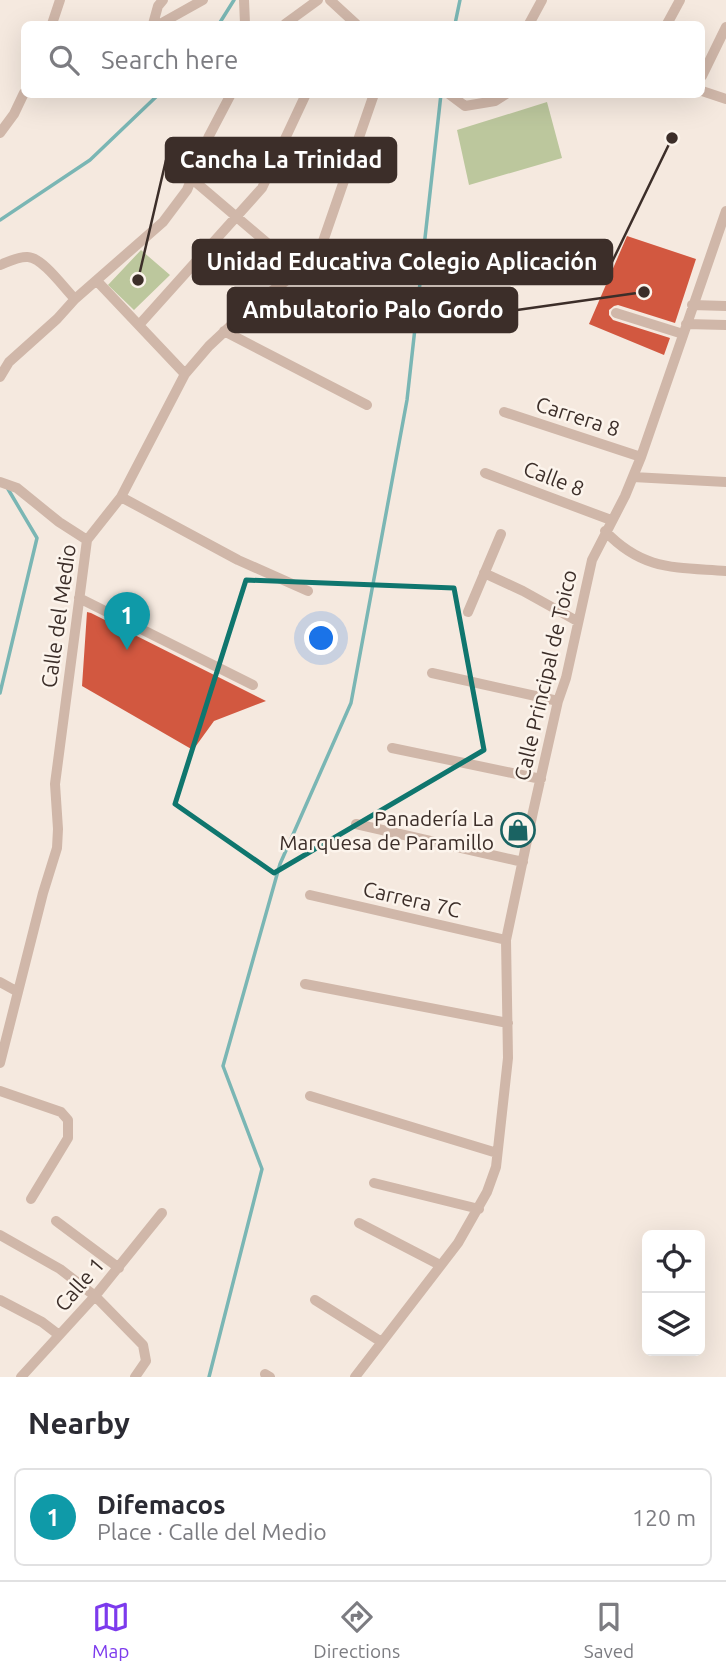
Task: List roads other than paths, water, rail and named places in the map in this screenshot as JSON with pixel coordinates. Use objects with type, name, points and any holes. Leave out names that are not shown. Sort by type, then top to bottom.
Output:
[{"type":"street","points":[[53,21],[60,0]]},
{"type":"street","points":[[154,21],[158,6],[163,0]]},
{"type":"street","points":[[165,21],[203,0]]},
{"type":"street","points":[[244,0],[245,21]]},
{"type":"street","points":[[289,21],[318,0]]},
{"type":"street","points":[[330,0],[353,21]]},
{"type":"street","points":[[531,21],[542,0]]},
{"type":"street","points":[[669,21],[680,0]]},
{"type":"street","points":[[705,70],[726,27]]},
{"type":"street","points":[[705,92],[726,99]]},
{"type":"street","points":[[0,133],[22,98]]},
{"type":"street","points":[[0,377],[5,359],[57,319],[75,299],[163,222],[177,206],[229,98]]},
{"type":"street","points":[[139,325],[262,188],[304,98]]},
{"type":"street","name":"Calle del Medio","points":[[0,1063],[57,848],[55,785],[87,540],[121,497],[185,374],[255,303],[300,271],[319,253],[373,98]]},
{"type":"street","points":[[454,98],[465,106],[500,98]]},
{"type":"street","points":[[192,179],[300,271]]},
{"type":"street","name":"Calle Principal de Toico","points":[[355,1377],[458,1242],[479,1209],[496,1167],[508,1058],[506,940],[577,621],[592,560],[641,457],[726,211]]},
{"type":"street","points":[[0,265],[24,256],[33,258],[75,299]]},
{"type":"street","points":[[97,281],[185,374]]},
{"type":"street","points":[[692,305],[726,306]]},
{"type":"street","points":[[616,313],[685,329],[726,326]]},
{"type":"street","points":[[225,331],[368,405]]},
{"type":"street","name":"Carrera 8","points":[[504,412],[641,457]]},
{"type":"street","name":"Calle 8","points":[[485,473],[611,520]]},
{"type":"street","points":[[633,477],[726,482]]},
{"type":"street","points":[[0,482],[17,488],[59,522],[87,540]]},
{"type":"street","points":[[121,497],[238,559],[308,591]]},
{"type":"street","points":[[605,531],[632,555],[668,567],[726,570]]},
{"type":"street","points":[[468,612],[501,534]]},
{"type":"street","points":[[484,573],[577,621]]},
{"type":"street","points":[[79,598],[253,685]]},
{"type":"street","points":[[432,673],[558,701]]},
{"type":"street","points":[[392,748],[541,779]]},
{"type":"street","points":[[356,824],[523,862]]},
{"type":"street","name":"Carrera 7C","points":[[310,895],[506,940]]},
{"type":"street","points":[[0,982],[18,992]]},
{"type":"street","points":[[305,984],[508,1023]]},
{"type":"street","points":[[0,1091],[61,1112],[68,1119],[68,1138],[31,1199]]},
{"type":"street","points":[[310,1096],[497,1153]]},
{"type":"street","points":[[374,1183],[479,1209]]},
{"type":"street","name":"Calle 1","points":[[21,1377],[95,1296],[162,1213]]},
{"type":"street","points":[[56,1221],[119,1268]]},
{"type":"street","points":[[359,1223],[440,1265]]},
{"type":"street","points":[[0,1235],[60,1269],[95,1296],[145,1349],[145,1365],[135,1377]]},
{"type":"street","points":[[0,1300],[42,1322],[60,1335]]},
{"type":"street","points":[[315,1300],[380,1341]]},
{"type":"waterway","points":[[221,21],[234,0]]},
{"type":"waterway","points":[[456,21],[460,0]]},
{"type":"waterway","points":[[0,220],[90,160],[155,98]]},
{"type":"waterway","points":[[209,1377],[262,1169],[223,1066],[280,864],[351,703],[407,400],[441,98]]},
{"type":"waterway","points":[[0,693],[37,538],[8,489]]},
{"type":"place","name":"Unidad Educativa Colegio Aplicación","points":[[672,138]]},
{"type":"place","name":"Cancha La Trinidad","points":[[138,280]]},
{"type":"place","name":"Ambulatorio Palo Gordo","points":[[644,292]]},
{"type":"place","name":"Difemacos","points":[[127,650]]},
{"type":"place","name":"Panadería La Marquesa de Paramillo","points":[[518,830]]}]
